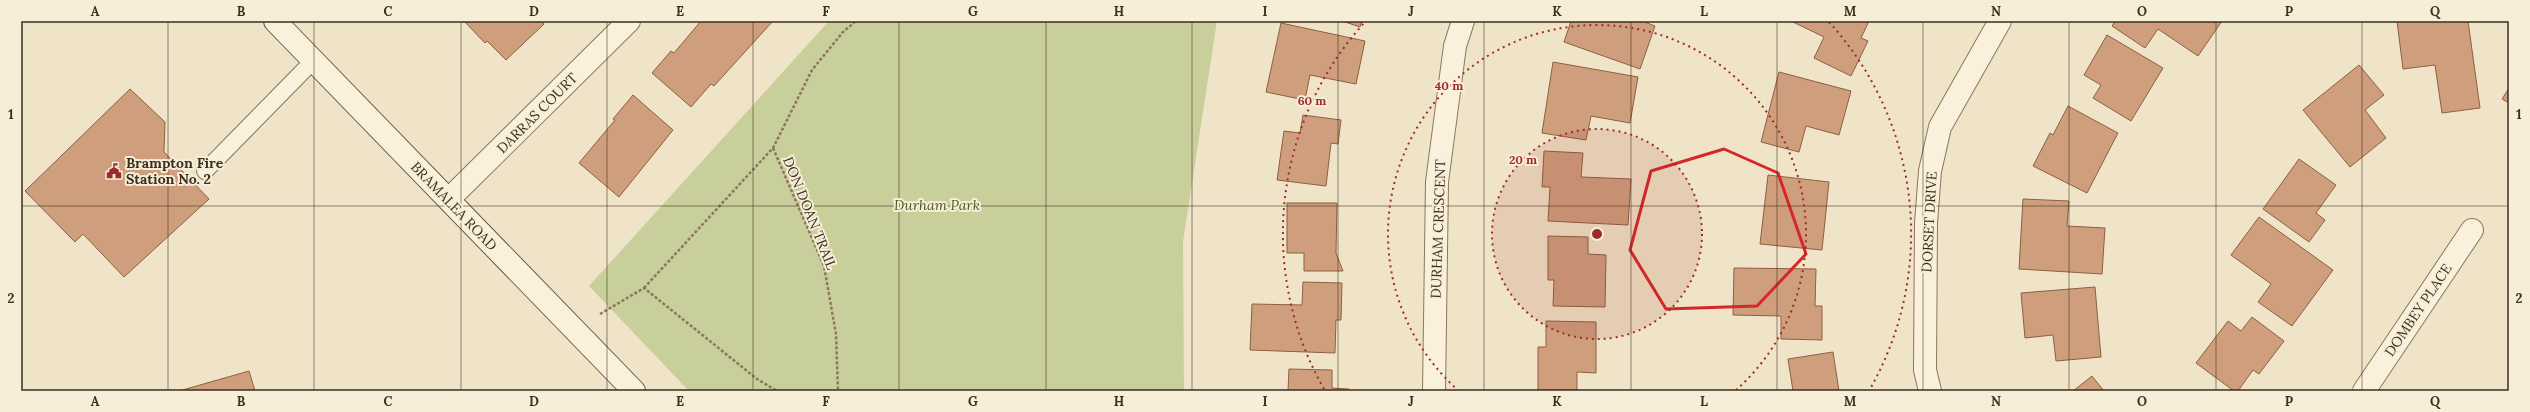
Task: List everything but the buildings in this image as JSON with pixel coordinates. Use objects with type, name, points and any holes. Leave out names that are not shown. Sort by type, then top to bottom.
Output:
[{"type":"street","name":"BRAMALEA ROAD","points":[[274,21],[449,199],[634,391]]},
{"type":"street","name":"DURHAM CRESCENT","points":[[1434,391],[1437,182],[1455,46],[1463,21]]},
{"type":"street","name":"DORSET DRIVE","points":[[1930,391],[1925,370],[1926,223],[1930,171],[1940,127],[2000,21]]},
{"type":"street","name":"DARRAS COURT","points":[[449,199],[625,23]]},
{"type":"street","name":"DOMBEY PLACE","points":[[2364,391],[2472,230]]},
{"type":"lane","points":[[205,171],[313,61]]},
{"type":"path","name":"DON DOAN TRAIL","points":[[838,391],[836,334],[824,266],[773,148],[812,70],[843,32],[856,21]]},
{"type":"path","points":[[574,329],[644,288],[773,148]]},
{"type":"path","points":[[644,288],[751,374],[777,391]]},
{"type":"highlighted area","points":[[1724,149],[1778,173],[1806,254],[1757,306],[1666,309],[1630,250],[1651,171]]},
{"type":"green space","name":"Durham Park","points":[[829,21],[1217,21],[1183,242],[1184,391],[689,391],[589,286]]},
{"type":"place","name":"Brampton Fire Station No. 2","points":[[114,171]]}]
